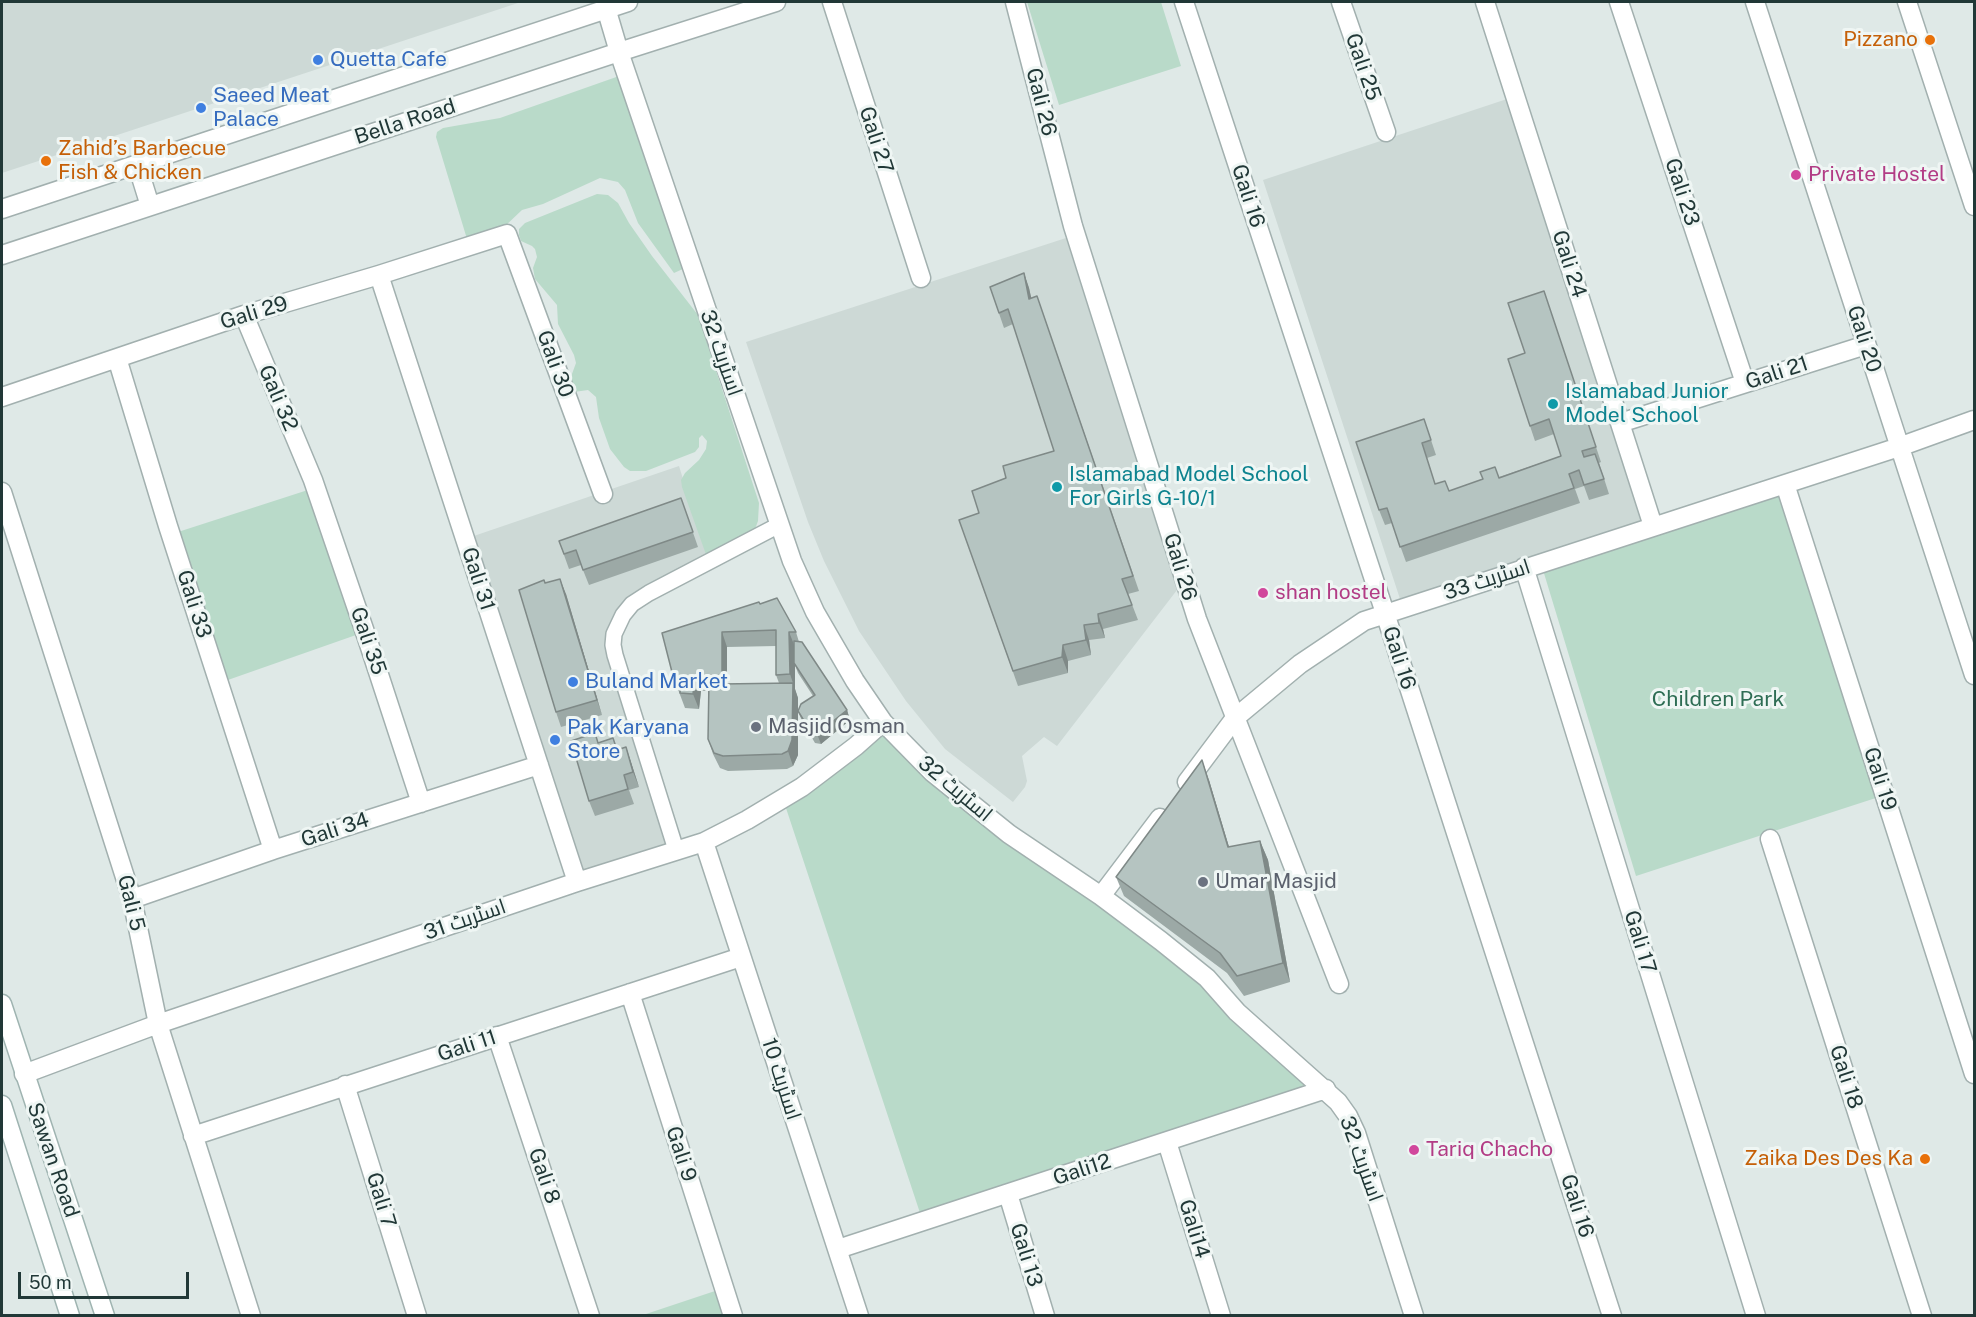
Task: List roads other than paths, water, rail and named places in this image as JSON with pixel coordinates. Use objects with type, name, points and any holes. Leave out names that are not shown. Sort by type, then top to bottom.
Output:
[{"type":"street","points":[[2,209],[628,2]]},
{"type":"street","name":"Bella Road","points":[[2,255],[776,2]]},
{"type":"street","name":"Gali 27","points":[[832,2],[921,278]]},
{"type":"street","name":"Gali 26","points":[[1015,2],[1073,226],[1197,619],[1339,984]]},
{"type":"street","name":"Gali 16","points":[[1187,2],[1612,1316]]},
{"type":"street","name":"Gali 25","points":[[1341,2],[1386,132]]},
{"type":"street","name":"Gali 24","points":[[1485,2],[1653,526]]},
{"type":"street","name":"Gali 23","points":[[1618,2],[1745,383]]},
{"type":"street","name":"Gali 20","points":[[1755,2],[1974,675]]},
{"type":"street","points":[[1906,2],[1974,206]]},
{"type":"street","name":"اسٹریٹ 32","points":[[606,9],[792,561],[815,612],[855,681],[883,722],[916,757],[977,810],[1161,940],[1207,978],[1237,1012],[1326,1089],[1343,1109],[1356,1133],[1414,1316]]},
{"type":"street","points":[[137,164],[150,206]]},
{"type":"street","name":"Gali 29","points":[[2,397],[244,315],[507,234]]},
{"type":"street","name":"Gali 30","points":[[507,234],[603,494]]},
{"type":"street","name":"Gali 31","points":[[379,275],[577,882]]},
{"type":"street","name":"Gali 32","points":[[244,315],[313,480]]},
{"type":"street","name":"Gali 21","points":[[1620,423],[1866,345]]},
{"type":"street","name":"Gali 33","points":[[117,358],[168,526],[273,850]]},
{"type":"street","name":"اسٹریٹ 33","points":[[1101,896],[1235,718],[1300,664],[1364,621],[1524,567],[1899,447],[1974,420]]},
{"type":"street","name":"Gali 35","points":[[313,480],[421,803]]},
{"type":"street","name":"Gali 19","points":[[1785,484],[1974,1074]]},
{"type":"street","name":"Gali 5","points":[[2,492],[132,899],[158,1024],[251,1316]]},
{"type":"street","points":[[676,850],[615,656],[614,634],[623,615],[632,604],[779,525]]},
{"type":"street","name":"Gali 17","points":[[1524,567],[1755,1316]]},
{"type":"street","name":"اسٹریٹ 31","points":[[24,1074],[158,1024],[577,882],[704,842],[747,820],[802,787],[883,722]]},
{"type":"street","name":"Gali 34","points":[[132,899],[273,850],[539,765]]},
{"type":"street","name":"Gali 18","points":[[1770,839],[1922,1316]]},
{"type":"street","name":"اسٹریٹ 10","points":[[704,842],[859,1316]]},
{"type":"street","name":"Gali 11","points":[[193,1136],[741,957]]},
{"type":"street","name":"Gali 9","points":[[630,993],[733,1316]]},
{"type":"street","name":"Sawan Road","points":[[2,1004],[105,1316]]},
{"type":"street","name":"Gali 8","points":[[497,1036],[590,1316]]},
{"type":"street","name":"Gali 7","points":[[345,1085],[417,1316]]},
{"type":"street","name":"Gali12","points":[[838,1250],[1326,1089]]},
{"type":"street","name":"Sawan Road","points":[[2,1105],[70,1316]]},
{"type":"street","name":"Gali14","points":[[1167,1142],[1221,1316]]},
{"type":"street","name":"Gali 13","points":[[1008,1194],[1044,1316]]},
{"type":"place","name":"Pizzano","points":[[1930,40]]},
{"type":"place","name":"Quetta Cafe","points":[[318,60]]},
{"type":"place","name":"Saeed Meat Palace","points":[[201,108]]},
{"type":"place","name":"Zahid’s Barbecue Fish & Chicken","points":[[46,161]]},
{"type":"place","name":"Private Hostel","points":[[1796,175]]},
{"type":"place","name":"Islamabad Junior Model School","points":[[1553,404]]},
{"type":"place","name":"Islamabad Model School For Girls G-10/1","points":[[1057,487]]},
{"type":"place","name":"shan hostel","points":[[1263,593]]},
{"type":"place","name":"Buland Market","points":[[573,682]]},
{"type":"place","name":"Masjid Osman","points":[[756,727]]},
{"type":"place","name":"Pak Karyana Store","points":[[555,740]]},
{"type":"place","name":"Umar Masjid","points":[[1203,882]]},
{"type":"place","name":"Tariq Chacho","points":[[1414,1150]]},
{"type":"place","name":"Zaika Des Des Ka","points":[[1925,1159]]},
{"type":"park label","name":"Children Park","points":[[1718,700]]}]
